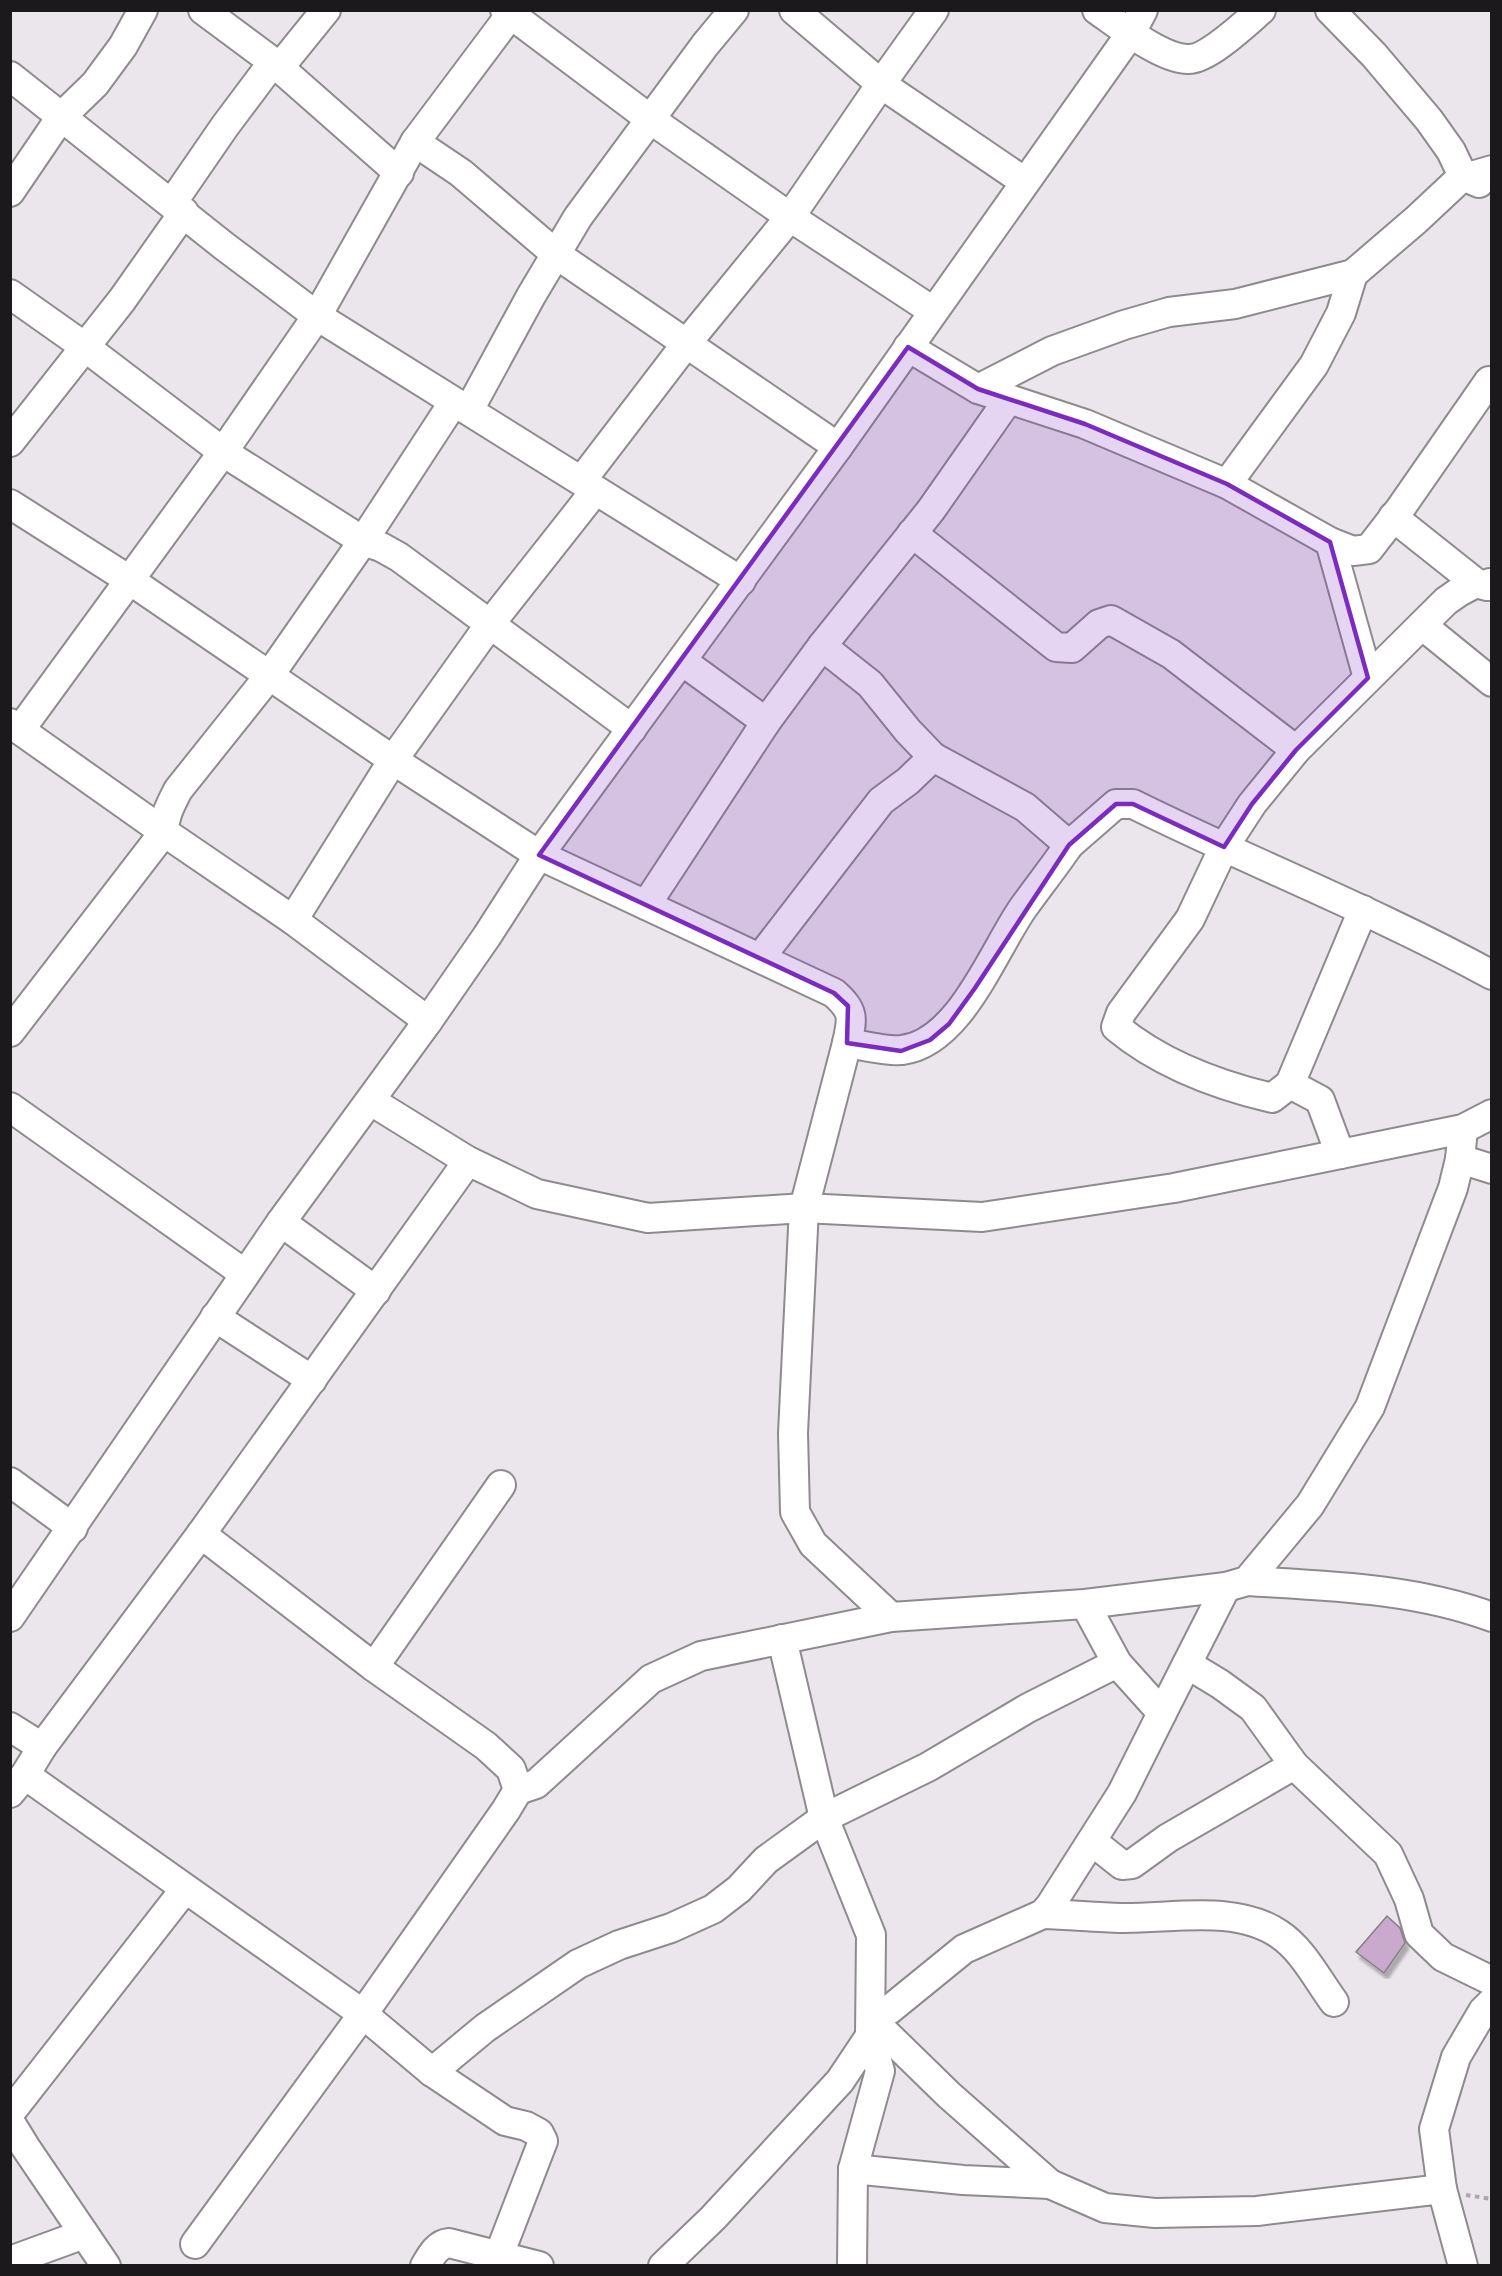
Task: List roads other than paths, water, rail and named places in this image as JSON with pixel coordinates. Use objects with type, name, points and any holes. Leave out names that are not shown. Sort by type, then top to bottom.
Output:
[{"type":"street","points":[[10,192],[61,117],[95,84],[123,46],[143,10]]},
{"type":"street","points":[[203,10],[276,65],[399,173]]},
{"type":"street","points":[[10,442],[122,300],[225,126],[326,10]]},
{"type":"street","points":[[10,1032],[164,832],[164,821],[178,790],[269,675],[461,406],[557,255],[578,217],[734,10]]},
{"type":"street","points":[[794,10],[881,84],[1025,182]]},
{"type":"street","points":[[293,920],[393,760],[589,486],[686,344],[790,217],[934,10]]},
{"type":"street","points":[[1097,10],[1137,22],[1166,54],[1189,60],[1212,50],[1261,10]]},
{"type":"street","points":[[1330,10],[1374,55],[1429,120],[1451,151],[1463,176],[1491,189]]},
{"type":"street","points":[[429,1021],[293,920],[15,726],[131,581],[317,316],[415,142],[510,12],[650,119],[790,217],[933,311]]},
{"type":"street","points":[[10,1617],[281,1222],[429,1021],[539,855],[838,447],[1137,22]]},
{"type":"street","points":[[10,76],[104,148],[224,246],[317,316],[741,581]]},
{"type":"street","points":[[415,142],[462,173],[557,255],[838,447]]},
{"type":"street","points":[[978,389],[1052,351],[1169,312],[1235,304],[1353,274],[1463,176],[1475,176],[1491,170]]},
{"type":"street","points":[[1227,484],[1314,365],[1341,314],[1353,274]]},
{"type":"street","points":[[10,294],[85,347],[223,452],[363,542],[381,547],[399,557],[632,729]]},
{"type":"street","points":[[908,347],[978,389],[1085,424],[1227,484],[1330,542],[1353,551],[1369,549],[1489,381]]},
{"type":"street","points":[[645,905],[766,722],[822,646],[912,533],[1008,400]]},
{"type":"street","points":[[10,504],[131,581],[393,760],[539,855],[834,993],[848,1006],[851,1024],[847,1043],[804,1208],[793,1432],[795,1512],[813,1544],[891,1617]]},
{"type":"street","points":[[1394,517],[1484,583]]},
{"type":"street","points":[[912,533],[1056,647],[1072,648],[1099,624],[1111,620],[1172,654],[1296,750]]},
{"type":"street","points":[[1330,542],[1368,678]]},
{"type":"street","points":[[1363,910],[1290,1084],[1272,1098],[1251,1093],[1180,1067],[1137,1045],[1116,1027],[1121,1013],[1190,919],[1224,847],[1252,804],[1296,750],[1446,601],[1459,592],[1484,583]]},
{"type":"street","points":[[1423,626],[1491,682]]},
{"type":"street","points":[[822,646],[870,684],[908,731],[933,757],[1025,807],[1069,845]]},
{"type":"street","points":[[682,662],[766,722]]},
{"type":"street","points":[[760,958],[881,801],[908,781],[933,757]]},
{"type":"street","points":[[847,1043],[901,1051],[930,1040],[949,1024],[993,961],[1023,909],[1069,845],[1116,804],[1133,804],[1363,910],[1491,975]]},
{"type":"street","points":[[1290,1084],[1320,1101],[1340,1154]]},
{"type":"street","points":[[371,1101],[468,1161],[537,1194],[648,1218],[804,1208],[982,1217],[1174,1188],[1463,1129],[1491,1113]]},
{"type":"street","points":[[10,1107],[245,1274]]},
{"type":"street","points":[[663,2265],[713,2218],[840,2081],[870,2023],[964,1949],[1042,1914],[1050,1906],[1093,1842],[1122,1793],[1187,1664],[1237,1584],[1310,1505],[1371,1407],[1453,1188],[1460,1159],[1463,1129]]},
{"type":"street","points":[[1460,1159],[1491,1169]]},
{"type":"street","points":[[468,1161],[201,1534],[42,1747],[18,1784],[184,1889],[363,2014],[432,2072],[505,2121],[526,2126],[539,2133],[543,2141],[499,2255]]},
{"type":"street","points":[[281,1222],[376,1291]]},
{"type":"street","points":[[215,1317],[312,1380]]},
{"type":"street","points":[[10,1482],[72,1528]]},
{"type":"street","points":[[374,1666],[501,1485]]},
{"type":"street","points":[[201,1534],[374,1666],[486,1746],[511,1769],[518,1790]]},
{"type":"street","points":[[195,2244],[363,2014],[518,1790],[536,1784],[651,1679],[701,1656],[891,1617],[1085,1604],[1237,1584],[1377,1590],[1465,1607],[1491,1617]]},
{"type":"street","points":[[1085,1604],[1118,1664],[1162,1713]]},
{"type":"street","points":[[782,1639],[824,1818],[871,1935],[870,2023],[879,2071],[853,2169],[852,2265]]},
{"type":"street","points":[[432,2072],[484,2028],[578,1964],[619,1945],[671,1928],[713,1909],[739,1888],[766,1860],[824,1818],[928,1767],[1028,1708],[1118,1664]]},
{"type":"street","points":[[1187,1664],[1253,1708],[1294,1764],[1388,1854],[1409,1899],[1419,1934],[1443,1957],[1491,1981]]},
{"type":"street","points":[[10,1727],[42,1747]]},
{"type":"street","points":[[1093,1842],[1122,1865],[1132,1864],[1168,1838],[1294,1764]]},
{"type":"street","points":[[10,2113],[184,1889]]},
{"type":"street","points":[[1042,1914],[1122,1918],[1196,1914],[1251,1920],[1280,1934],[1301,1954],[1334,2002]]},
{"type":"street","points":[[1463,2265],[1442,2189],[1434,2129],[1456,2056],[1491,2002]]},
{"type":"street","points":[[870,2023],[1050,2184],[1105,2208],[1155,2212],[1257,2211],[1442,2189]]},
{"type":"street","points":[[10,2121],[106,2265]]},
{"type":"street","points":[[853,2169],[963,2180],[1050,2184]]},
{"type":"street","points":[[10,2261],[84,2234]]},
{"type":"street","points":[[424,2265],[443,2244],[449,2243],[539,2265]]}]
